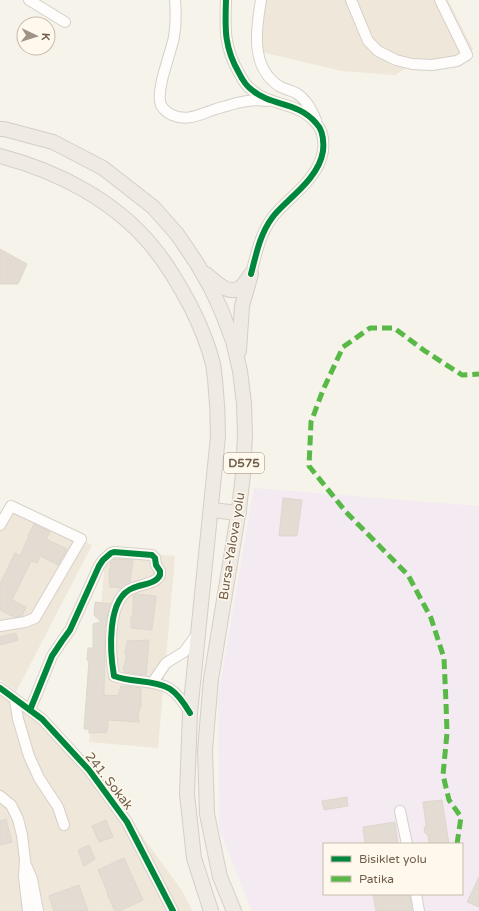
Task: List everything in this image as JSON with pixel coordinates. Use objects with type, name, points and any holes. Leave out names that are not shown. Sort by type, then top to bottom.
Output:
[{"type":"highway","name":"Bursa-Yalova yolu","points":[[1,129],[53,142],[103,168],[153,207],[177,234],[200,269],[222,312],[233,342],[238,363],[244,404],[245,435],[243,474],[239,513],[211,678],[205,750],[207,814],[220,877],[234,911]]},
{"type":"highway","name":"Bursa-Yalova yolu","points":[[0,156],[40,168],[76,185],[104,202],[130,223],[152,246],[169,269],[201,328],[213,364],[218,402],[218,436],[190,713],[187,794],[194,858],[211,911]]},
{"type":"highway","points":[[200,269],[220,286],[232,290],[236,290],[243,286],[251,274]]},
{"type":"highway","points":[[238,363],[242,306],[251,274]]},
{"type":"highway","points":[[211,510],[239,513]]},
{"type":"street","points":[[30,0],[65,22]]},
{"type":"street","points":[[175,0],[175,35],[160,90],[161,106],[166,111],[177,117],[188,118],[239,102],[264,100],[301,110],[312,118],[318,126]]},
{"type":"street","points":[[226,0],[225,29],[230,55],[235,67],[252,91],[274,102]]},
{"type":"street","points":[[251,274],[260,242],[267,225],[276,212],[304,186],[318,164],[322,155],[323,144],[322,136],[311,108],[295,93],[275,83],[261,65],[257,43],[257,21],[260,0]]},
{"type":"street","points":[[351,0],[368,41],[378,51],[396,60],[412,64],[432,65],[457,61],[468,55],[440,0]]},
{"type":"street","points":[[0,525],[11,506],[81,539],[35,618],[25,622],[0,626]]},
{"type":"street","points":[[30,710],[52,656],[58,645],[73,625],[99,566],[107,556],[114,552],[152,555],[155,558],[156,565],[160,571],[160,575],[156,581],[132,588],[125,592],[116,606],[112,620],[111,659],[114,676],[121,679],[153,682],[165,686],[173,690],[178,695],[190,713]]},
{"type":"street","points":[[153,682],[166,663],[184,652],[198,632]]},
{"type":"street","name":"241. Sokak","points":[[0,688],[42,719],[89,770],[127,822],[173,911]]},
{"type":"street","points":[[15,700],[18,719],[29,756],[39,778],[58,808],[64,825]]},
{"type":"street","points":[[0,796],[11,804],[18,819],[22,836],[25,896],[28,911]]},
{"type":"street","points":[[400,811],[407,843]]},
{"type":"street","points":[[24,860],[32,879],[38,911]]},
{"type":"street","points":[[416,895],[419,911]]},
{"type":"shaded area","points":[[261,0],[448,0],[473,49],[467,55],[412,64],[395,75],[342,71],[257,51]]},
{"type":"shaded area","points":[[254,488],[479,506],[479,911],[252,911],[219,829],[218,697]]},
{"type":"shaded area","points":[[8,506],[92,545],[16,692],[0,679],[0,523]]},
{"type":"shaded area","points":[[106,550],[175,556],[158,748],[89,742]]},
{"type":"shaded area","points":[[0,683],[10,697],[91,766],[183,892],[192,911],[0,911]]},
{"type":"building","points":[[0,249],[27,264],[18,284],[0,284]]},
{"type":"building","points":[[283,498],[302,500],[297,536],[279,536]]},
{"type":"building","points":[[34,524],[50,532],[46,539],[67,549],[58,565],[40,556],[37,563],[31,561],[12,600],[26,607],[22,616],[14,617],[0,610],[0,584],[15,553],[20,556]]},
{"type":"building","points":[[114,559],[133,560],[130,582],[122,588],[110,587],[109,575],[111,562]]},
{"type":"building","points":[[136,594],[156,596],[152,630],[131,628],[131,616],[133,616],[133,596]]},
{"type":"building","points":[[95,602],[111,604],[105,627],[104,695],[118,696],[121,686],[141,689],[141,706],[138,713],[139,722],[108,720],[106,733],[89,733],[89,729],[84,729],[89,661],[87,660],[88,648],[93,648],[93,624],[101,622],[94,615]]},
{"type":"building","points":[[16,633],[18,640],[0,645],[0,637]]},
{"type":"building","points":[[149,640],[146,675],[125,672],[123,670],[127,655],[125,654],[127,641]]},
{"type":"building","points":[[347,797],[348,806],[324,810],[322,801]]},
{"type":"building","points":[[442,800],[449,843],[429,843],[428,835],[425,833],[424,829],[426,825],[423,802]]},
{"type":"building","points":[[6,819],[12,842],[0,845],[0,821]]},
{"type":"building","points":[[106,820],[113,837],[99,842],[92,826]]},
{"type":"building","points":[[395,822],[398,843],[365,843],[363,827]]},
{"type":"building","points":[[89,845],[95,859],[84,866],[78,850]]},
{"type":"building","points":[[124,858],[143,900],[119,911],[115,911],[98,870]]},
{"type":"building","points":[[479,877],[479,907],[467,902]]},
{"type":"building","points":[[79,885],[88,911],[54,911],[49,896]]},
{"type":"building","points":[[373,895],[410,895],[412,911],[376,911]]},
{"type":"marked path","points":[[457,843],[461,817],[449,800],[443,775],[447,733],[444,658],[431,618],[408,575],[346,512],[309,466],[311,422],[323,390],[343,347],[370,328],[394,328],[425,351],[462,375],[479,374]]},
{"type":"cycle path","points":[[226,0],[226,38],[230,55],[241,78],[250,88],[260,95],[293,107],[309,116],[322,132],[323,140],[323,151],[315,172],[276,213],[264,231],[251,274]]},
{"type":"cycle path","points":[[30,710],[52,656],[70,630],[99,566],[103,560],[114,552],[152,555],[155,558],[156,565],[160,571],[158,578],[133,588],[124,594],[118,603],[114,614],[111,641],[114,676],[164,686],[180,698],[190,713]]},
{"type":"cycle path","points":[[0,688],[42,719],[89,770],[127,822],[173,911]]}]
